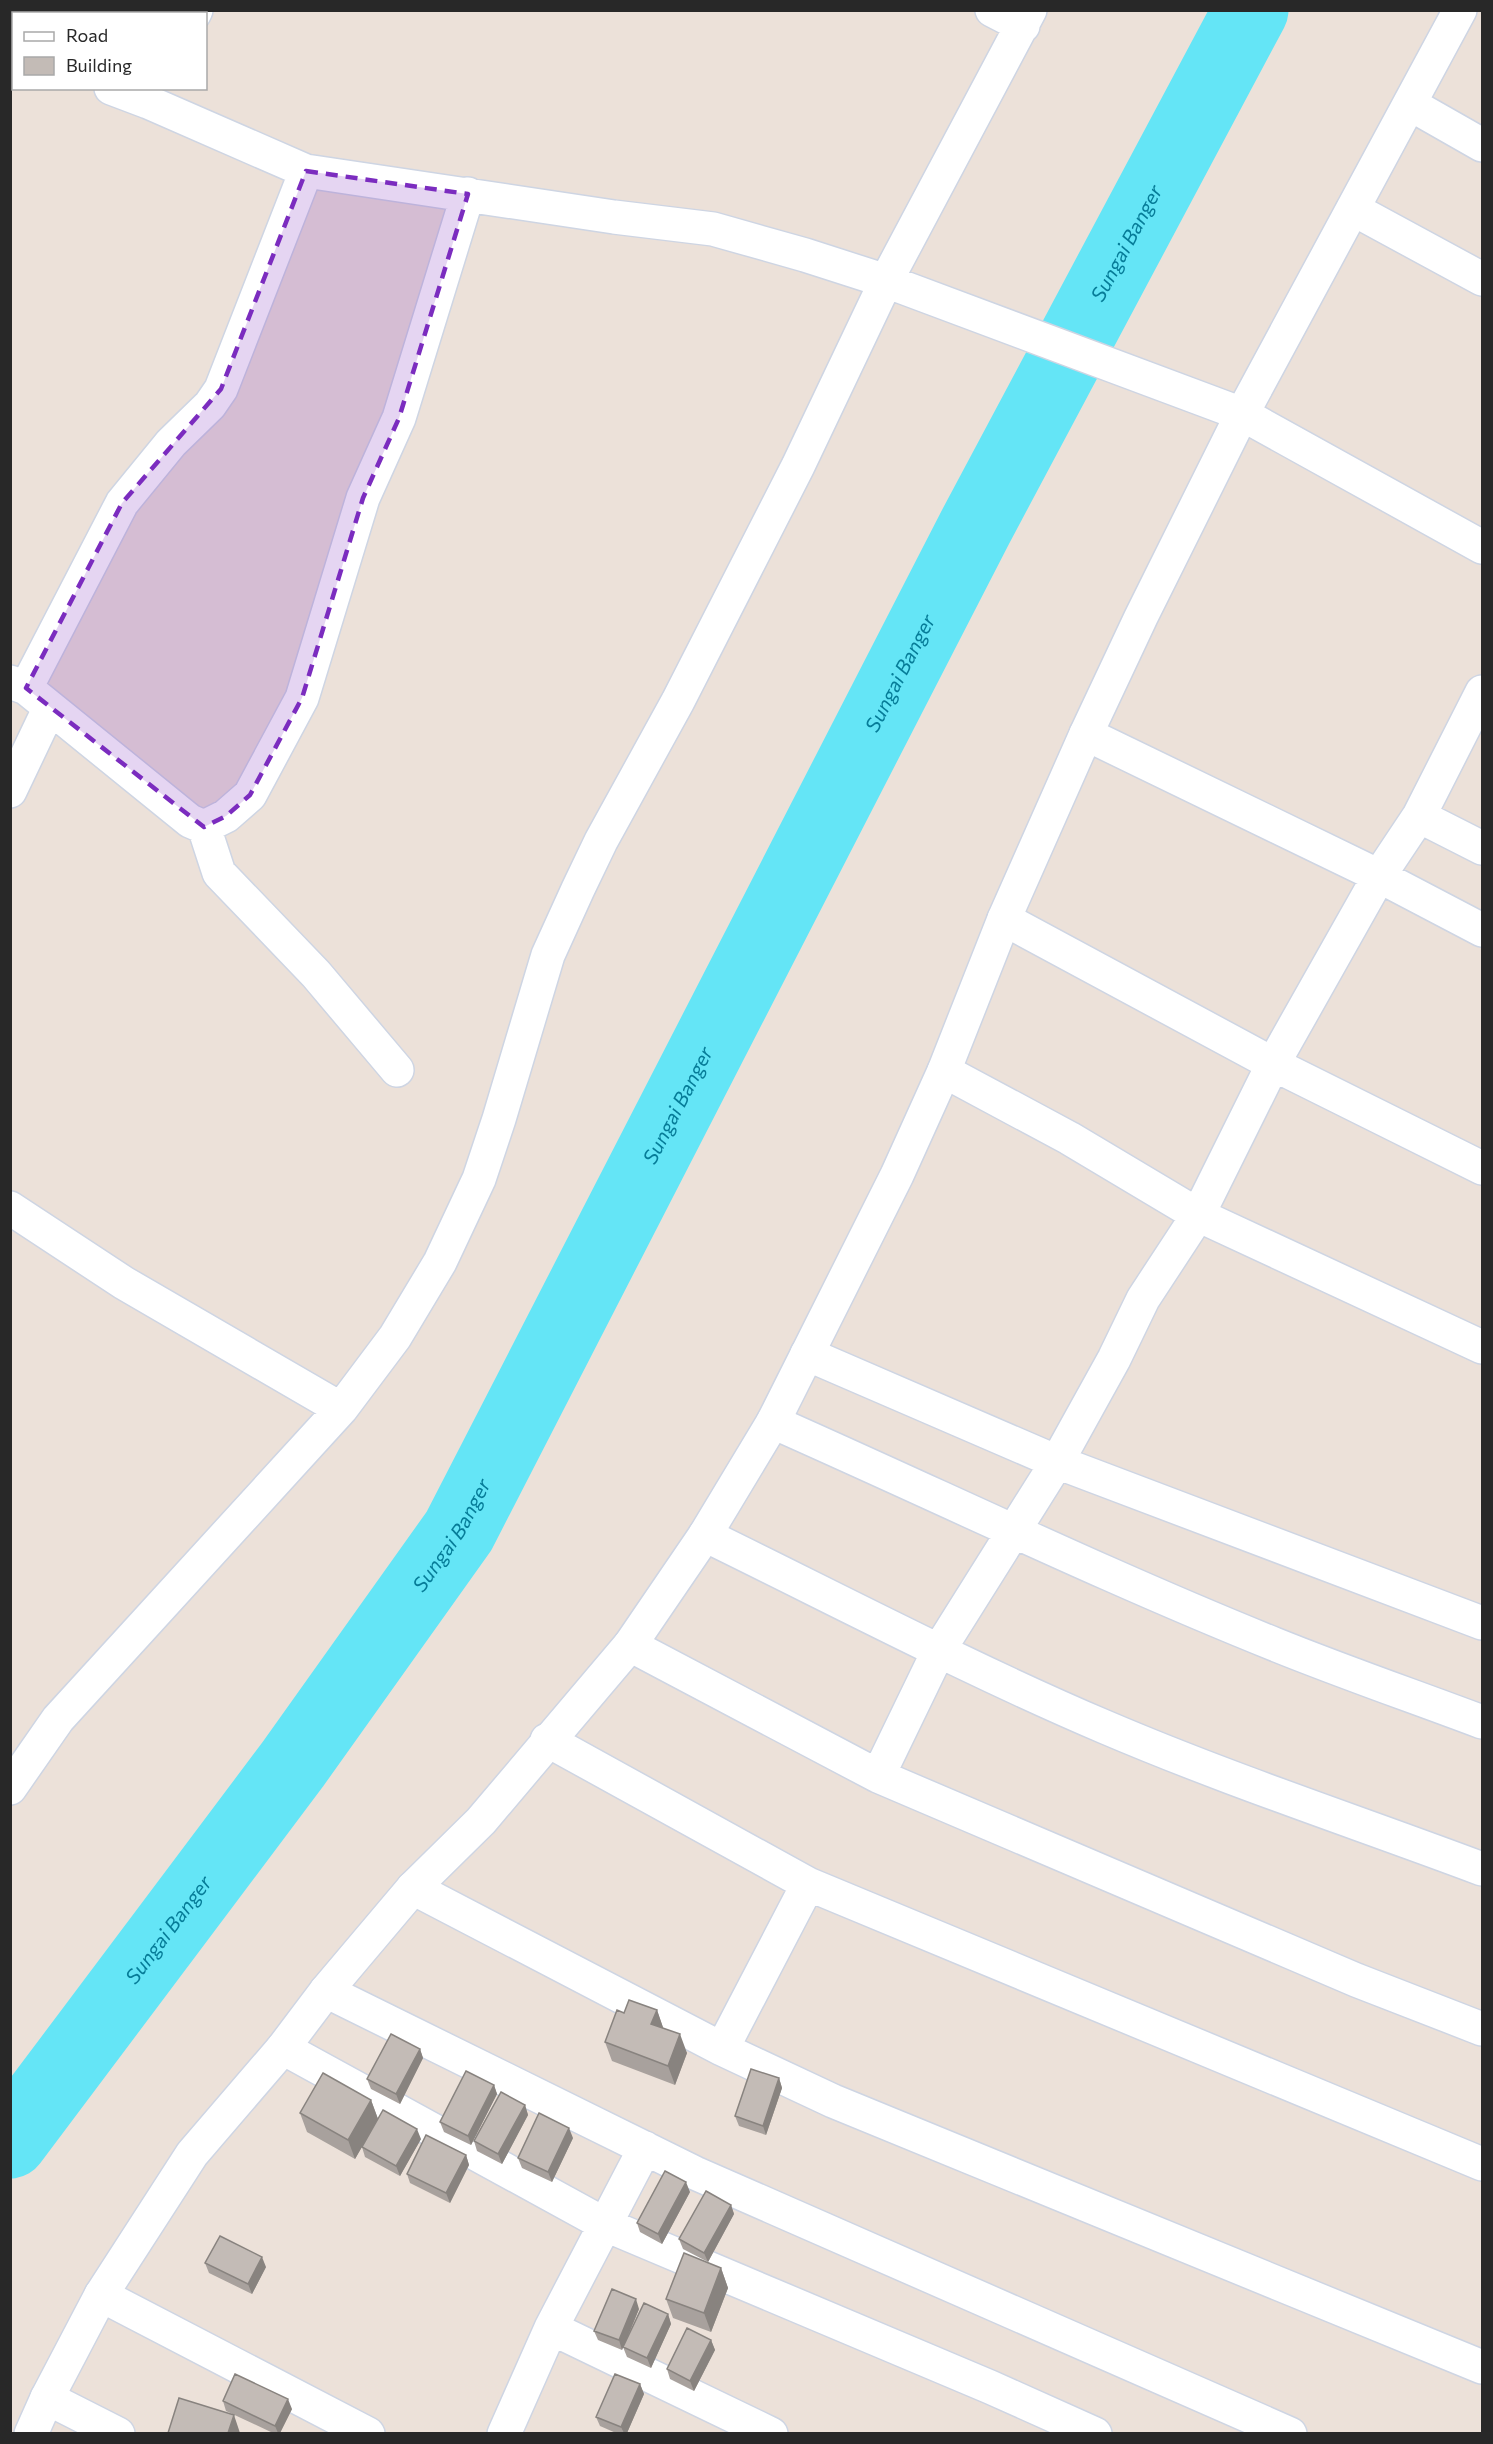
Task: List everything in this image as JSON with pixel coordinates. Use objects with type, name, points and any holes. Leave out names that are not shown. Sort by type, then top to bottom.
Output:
[{"type":"street","points":[[10,1788],[57,1719],[341,1409],[395,1337],[440,1262],[479,1179],[548,955],[578,889],[895,284],[1026,18],[992,10]]},
{"type":"street","points":[[31,2433],[101,2295],[192,2154],[283,2048],[326,1991],[413,1888],[481,1821],[630,1645],[705,1535],[773,1422],[897,1175],[944,1071],[1004,919],[1141,617],[1229,409],[1353,209],[1460,10]]},
{"type":"street","points":[[122,90],[151,95],[306,171],[614,217],[712,229],[806,255],[895,284],[1229,409],[1482,547]]},
{"type":"street","points":[[1410,104],[1482,145]]},
{"type":"street","points":[[10,791],[28,693],[122,503],[171,443],[210,405],[221,389],[306,171]]},
{"type":"street","points":[[204,827],[226,816],[250,795],[302,698],[363,498],[399,418],[468,194]]},
{"type":"street","points":[[1353,209],[1482,279]]},
{"type":"street","points":[[878,1776],[939,1650],[1057,1462],[1114,1359],[1143,1299],[1198,1215],[1273,1064],[1379,876],[1419,816],[1482,692]]},
{"type":"street","points":[[28,693],[190,821],[204,827],[219,873],[316,974],[397,1070]]},
{"type":"street","points":[[1086,734],[1379,876],[1482,930]]},
{"type":"street","points":[[1419,816],[1482,848]]},
{"type":"street","points":[[1004,919],[1273,1064],[1482,1168]]},
{"type":"street","points":[[944,1071],[1069,1138],[1198,1215],[1482,1347]]},
{"type":"street","points":[[10,1208],[124,1283],[341,1409]]},
{"type":"street","points":[[807,1354],[1057,1462],[1482,1623]]},
{"type":"street","points":[[773,1422],[1015,1532],[1274,1644],[1482,1722]]},
{"type":"street","points":[[705,1535],[939,1650],[1106,1727],[1263,1789],[1482,1869]]},
{"type":"street","points":[[630,1645],[878,1776],[1356,1980],[1482,2029]]},
{"type":"street","points":[[548,1740],[808,1884],[1482,2164]]},
{"type":"street","points":[[722,2049],[808,1884]]},
{"type":"street","points":[[413,1888],[722,2049],[832,2101],[1482,2367]]},
{"type":"street","points":[[326,1991],[717,2183],[1290,2433]]},
{"type":"street","points":[[283,2048],[606,2224],[1095,2433]]},
{"type":"street","points":[[504,2433],[551,2328],[645,2148]]},
{"type":"street","points":[[101,2295],[368,2433]]},
{"type":"street","points":[[551,2328],[771,2433]]},
{"type":"street","points":[[47,2398],[118,2433]]},
{"type":"highlighted area","points":[[306,171],[468,194],[399,418],[363,498],[302,698],[250,795],[226,816],[204,827],[26,688],[122,503],[221,389]]},
{"type":"building","points":[[629,2000],[657,2010],[651,2024],[680,2034],[668,2066],[605,2042],[617,2010],[624,2013]]},
{"type":"building","points":[[391,2034],[420,2049],[396,2094],[367,2079]]},
{"type":"building","points":[[751,2069],[779,2078],[763,2126],[735,2116]]},
{"type":"building","points":[[466,2071],[494,2085],[468,2136],[440,2122]]},
{"type":"building","points":[[323,2073],[371,2100],[348,2140],[300,2113]]},
{"type":"building","points":[[501,2092],[525,2105],[498,2154],[474,2141]]},
{"type":"building","points":[[383,2110],[417,2129],[396,2166],[362,2147]]},
{"type":"building","points":[[539,2113],[569,2128],[548,2172],[518,2158]]},
{"type":"building","points":[[426,2135],[466,2155],[446,2193],[407,2174]]},
{"type":"building","points":[[665,2171],[686,2182],[658,2234],[637,2223]]},
{"type":"building","points":[[706,2191],[731,2205],[704,2253],[679,2239]]},
{"type":"building","points":[[220,2236],[262,2257],[248,2284],[205,2263]]},
{"type":"building","points":[[684,2253],[721,2268],[704,2313],[666,2299]]},
{"type":"building","points":[[612,2289],[636,2299],[619,2340],[594,2331]]},
{"type":"building","points":[[644,2303],[668,2314],[647,2358],[623,2347]]},
{"type":"building","points":[[687,2328],[711,2340],[690,2381],[667,2369]]},
{"type":"building","points":[[235,2374],[288,2399],[275,2426],[223,2401]]},
{"type":"building","points":[[615,2374],[640,2384],[621,2427],[596,2417]]},
{"type":"building","points":[[179,2398],[234,2415],[228,2433],[168,2433]]},
{"type":"waterway","name":"Sungai Banger","points":[[10,2141],[293,1764],[459,1531],[976,526],[1251,10]]}]
